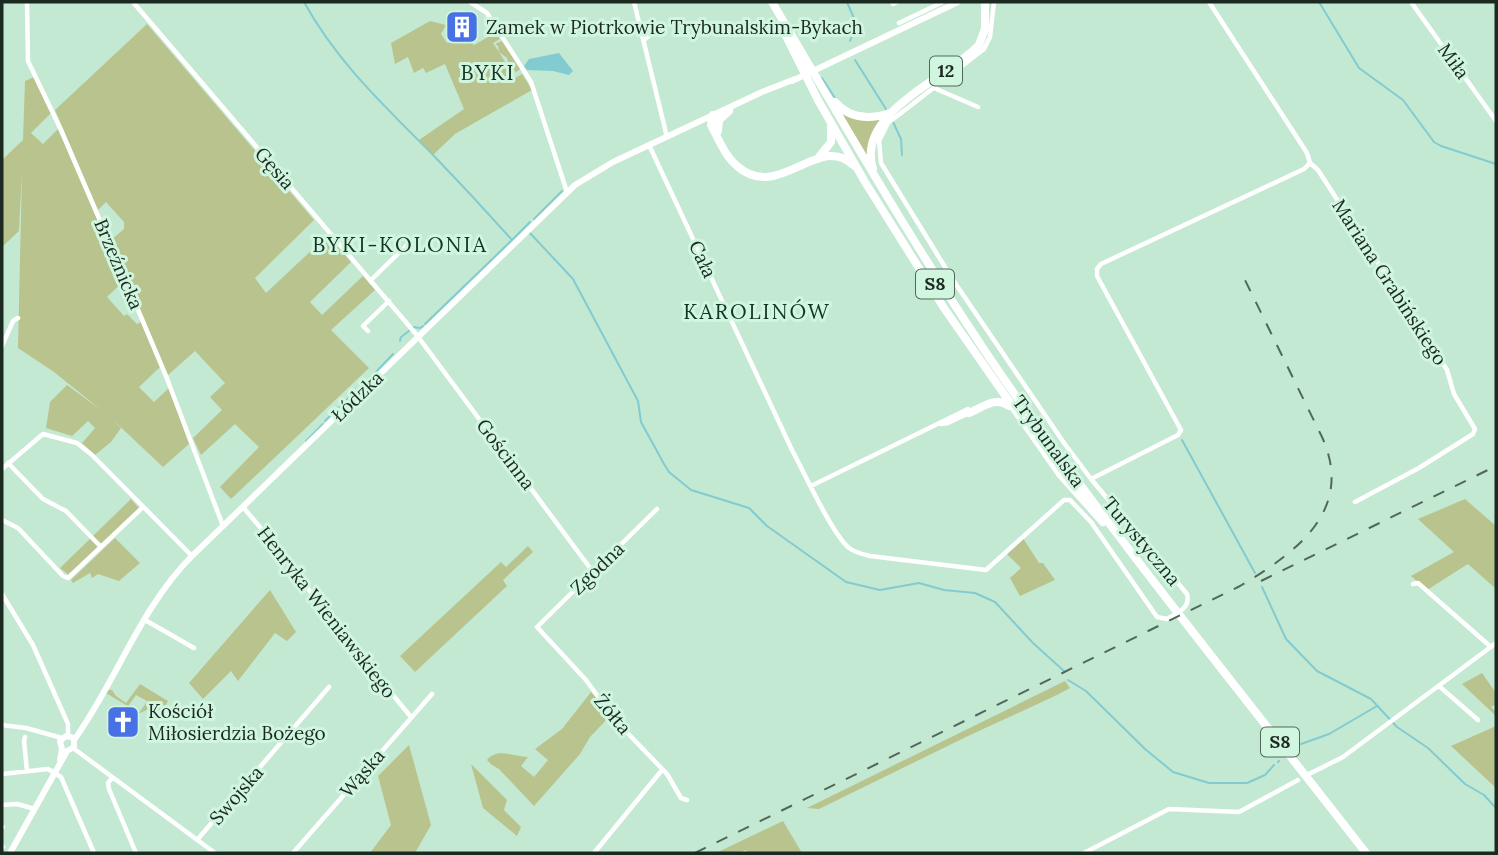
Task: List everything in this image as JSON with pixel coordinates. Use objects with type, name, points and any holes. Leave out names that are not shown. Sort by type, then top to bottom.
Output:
[{"type":"highway","name":"Trybunalska","points":[[766,2],[874,186],[938,289],[1014,402],[1102,522],[1366,853]]},
{"type":"highway","name":"Trybunalska","points":[[772,2],[933,272],[1005,380],[1174,611]]},
{"type":"highway","name":"12","points":[[883,191],[871,161],[870,145],[877,128],[890,112],[975,49],[984,36],[985,20],[981,2]]},
{"type":"highway","points":[[785,34],[811,89],[865,182]]},
{"type":"highway","points":[[814,74],[835,102],[848,113],[869,118],[890,112]]},
{"type":"highway","points":[[729,111],[719,120],[711,121],[734,160],[758,176],[782,175],[830,155],[844,158],[853,164],[1014,411],[1061,476],[1102,522]]},
{"type":"highway","points":[[817,159],[826,151],[831,140],[832,130],[828,118]]},
{"type":"highway","points":[[969,411],[992,395],[994,387],[991,377]]},
{"type":"highway","points":[[969,411],[996,401],[1005,403],[1014,411]]},
{"type":"highway","name":"Trybunalska","points":[[1191,632],[1360,853]]},
{"type":"main road","name":"Łódzka","points":[[711,121],[958,2]]},
{"type":"main road","name":"Łódzka","points":[[10,853],[57,770],[67,743],[87,719],[168,583],[192,556],[567,192],[601,168],[682,130],[711,121],[776,86],[795,79]]},
{"type":"street","name":"Brzeźnicka","points":[[27,2],[28,61],[61,130],[149,335],[223,526]]},
{"type":"street","name":"Gęsia","points":[[133,2],[417,335]]},
{"type":"street","points":[[470,2],[487,13],[531,82],[567,192]]},
{"type":"street","points":[[634,2],[667,137]]},
{"type":"street","points":[[930,2],[935,7]]},
{"type":"street","points":[[899,23],[943,2]]},
{"type":"street","points":[[994,2],[992,25],[986,46],[978,56],[888,124],[879,141],[881,163],[953,280],[1091,479]]},
{"type":"street","name":"Mariana Grabińskiego","points":[[1209,2],[1307,153],[1310,163],[1318,170],[1447,370],[1454,394],[1475,429],[1473,434],[1419,468],[1355,502]]},
{"type":"street","name":"Miła","points":[[1411,2],[1496,121]]},
{"type":"street","points":[[644,40],[656,30]]},
{"type":"street","points":[[934,88],[978,107]]},
{"type":"street","name":"Cała","points":[[649,145],[811,486],[843,541],[852,550],[870,556],[986,570]]},
{"type":"street","name":"Turystyczna","points":[[986,570],[1067,499],[1074,502],[1091,522],[1158,618],[1167,619],[1185,608],[1188,600],[1186,594],[1091,479],[1178,435],[1181,430],[1097,276],[1097,269],[1101,264],[1304,169],[1310,163]]},
{"type":"street","points":[[370,280],[411,242]]},
{"type":"street","points":[[368,331],[363,326],[389,301]]},
{"type":"street","points":[[2,346],[13,321],[18,318]]},
{"type":"street","name":"Gościnna","points":[[417,335],[593,572]]},
{"type":"street","points":[[811,486],[969,411]]},
{"type":"street","points":[[2,469],[43,433],[71,440],[82,446],[192,556]]},
{"type":"street","points":[[8,463],[45,502],[66,511],[101,547]]},
{"type":"street","points":[[2,520],[18,528],[66,577],[71,576],[144,507]]},
{"type":"street","name":"Henryka Wieniawskiego","points":[[243,507],[411,718]]},
{"type":"street","name":"Zgodna","points":[[537,627],[657,509]]},
{"type":"street","points":[[1309,774],[1333,762],[1494,646],[1418,583],[1413,584]]},
{"type":"street","points":[[2,594],[33,645],[68,724],[67,743]]},
{"type":"street","points":[[145,620],[194,649]]},
{"type":"street","name":"Żółta","points":[[537,627],[586,680],[615,720],[669,777],[681,798],[687,800]]},
{"type":"street","points":[[1439,686],[1478,720]]},
{"type":"street","name":"Swojska","points":[[197,840],[329,687]]},
{"type":"street","name":"Wąska","points":[[293,853],[432,694]]},
{"type":"street","points":[[2,725],[26,728],[67,743],[215,853]]},
{"type":"street","points":[[25,737],[27,771]]},
{"type":"street","points":[[2,774],[57,770],[94,853]]},
{"type":"street","points":[[594,853],[662,770]]},
{"type":"street","points":[[112,778],[108,783],[109,789],[136,853]]},
{"type":"street","points":[[1084,853],[1169,809],[1239,812],[1298,780]]},
{"type":"street","points":[[2,805],[17,804],[35,809]]},
{"type":"green space","points":[[430,21],[446,25],[441,34],[447,43],[468,39],[474,45],[495,33],[500,39],[493,43],[515,78],[522,74],[532,90],[455,134],[433,155],[419,140],[464,109],[445,64],[426,73],[423,68],[414,73],[408,57],[395,64],[391,43]]},
{"type":"green space","points":[[147,24],[314,220],[255,278],[266,293],[328,235],[351,262],[310,302],[322,315],[363,276],[375,290],[331,330],[369,368],[231,499],[220,487],[259,447],[235,424],[201,455],[193,438],[222,410],[210,397],[225,383],[195,351],[167,376],[111,240],[124,229],[124,222],[106,202],[98,210],[55,110]]},
{"type":"green space","points":[[502,41],[521,69],[516,72],[509,67],[507,58],[499,52],[495,44]]},
{"type":"green space","points":[[34,77],[51,113],[31,133],[43,144],[58,129],[124,281],[107,297],[124,316],[127,314],[137,324],[141,322],[160,367],[139,387],[154,402],[169,388],[189,444],[163,467],[112,419],[121,428],[111,442],[95,455],[82,443],[95,428],[88,421],[72,436],[46,428],[50,402],[67,385],[101,410],[54,372],[18,348],[22,171],[19,231],[2,247],[2,160],[23,140],[25,81]]},
{"type":"green space","points":[[840,110],[884,117],[871,138],[870,162]]},
{"type":"green space","points":[[131,499],[139,508],[69,575],[60,568]]},
{"type":"green space","points":[[1465,499],[1496,526],[1496,589],[1468,564],[1427,590],[1411,576],[1454,552],[1418,519]]},
{"type":"green space","points":[[115,538],[140,563],[119,581],[98,574],[92,578],[90,573],[73,583],[71,580]]},
{"type":"green space","points":[[1023,538],[1039,563],[1043,563],[1055,580],[1020,596],[1010,578],[1021,568],[1007,554]]},
{"type":"green space","points":[[528,546],[533,552],[503,580],[507,586],[415,672],[400,656],[501,562],[506,567]]},
{"type":"green space","points":[[270,590],[296,632],[287,641],[275,633],[238,681],[231,671],[203,699],[189,683]]},
{"type":"green space","points":[[1482,673],[1496,693],[1496,704],[1491,707],[1496,716],[1462,684]]},
{"type":"green space","points":[[1065,681],[1070,688],[1057,695],[819,809],[807,808]]},
{"type":"green space","points":[[140,684],[168,701],[161,713],[151,708],[140,713],[135,710],[140,712],[147,701],[136,695],[129,705],[131,708],[106,693],[112,690],[126,703]]},
{"type":"green space","points":[[591,692],[611,715],[534,806],[487,760],[501,753],[528,757],[521,766],[534,777],[548,760],[535,749],[562,729]]},
{"type":"green space","points":[[1496,726],[1496,788],[1451,746]]},
{"type":"green space","points":[[409,745],[431,825],[415,853],[370,853],[391,825],[378,776]]},
{"type":"green space","points":[[471,764],[507,800],[504,810],[521,827],[517,836],[483,808]]},
{"type":"green space","points":[[783,821],[802,853],[748,853],[746,850],[739,853],[716,853]]},
{"type":"water","points":[[559,53],[573,71],[569,75],[527,70],[524,66],[529,59]]},
{"type":"waterway","points":[[304,2],[332,46],[364,84],[512,240],[530,222]]},
{"type":"waterway","points":[[847,2],[856,23],[850,41]]},
{"type":"waterway","points":[[1319,2],[1359,68],[1403,100],[1434,142],[1496,164]]},
{"type":"waterway","points":[[855,60],[886,109]]},
{"type":"waterway","points":[[822,78],[835,98]]},
{"type":"waterway","points":[[893,122],[901,139],[902,155]]},
{"type":"waterway","points":[[534,219],[562,191]]},
{"type":"waterway","points":[[529,232],[573,279],[638,401],[641,422],[669,472],[691,490],[749,508],[767,526],[846,582],[880,590],[919,583],[944,590],[975,593],[995,602],[1033,643],[1064,671]]},
{"type":"waterway","points":[[425,324],[511,241]]},
{"type":"waterway","points":[[413,327],[423,326]]},
{"type":"waterway","points":[[400,341],[409,331]]},
{"type":"waterway","points":[[374,374],[393,354]]},
{"type":"waterway","points":[[325,421],[370,377]]},
{"type":"waterway","points":[[306,441],[323,424]]},
{"type":"waterway","points":[[1182,440],[1255,573]]},
{"type":"waterway","points":[[1262,587],[1286,639],[1317,671],[1371,699],[1397,727],[1428,748],[1465,784],[1484,795],[1496,808]]},
{"type":"waterway","points":[[1068,680],[1086,691],[1145,749],[1173,772],[1209,783],[1247,783],[1265,775],[1274,765]]},
{"type":"waterway","points":[[1301,744],[1329,734],[1377,706]]},
{"type":"railway","points":[[695,853],[1240,586],[1282,559],[1300,543],[1315,526],[1326,507],[1331,486],[1330,463],[1322,437],[1244,278]]},
{"type":"railway","points":[[1261,581],[1496,466]]},
{"type":"place","name":"Zamek w Piotrkowie Trybunalskim-Bykach","points":[[462,27]]},
{"type":"place","name":"Kościół Miłosierdzia Bożego","points":[[123,722]]},
{"type":"district","name":"BYKI","points":[[488,73]]},
{"type":"district","name":"BYKI-KOLONIA","points":[[400,245]]},
{"type":"district","name":"KAROLINÓW","points":[[757,312]]}]
